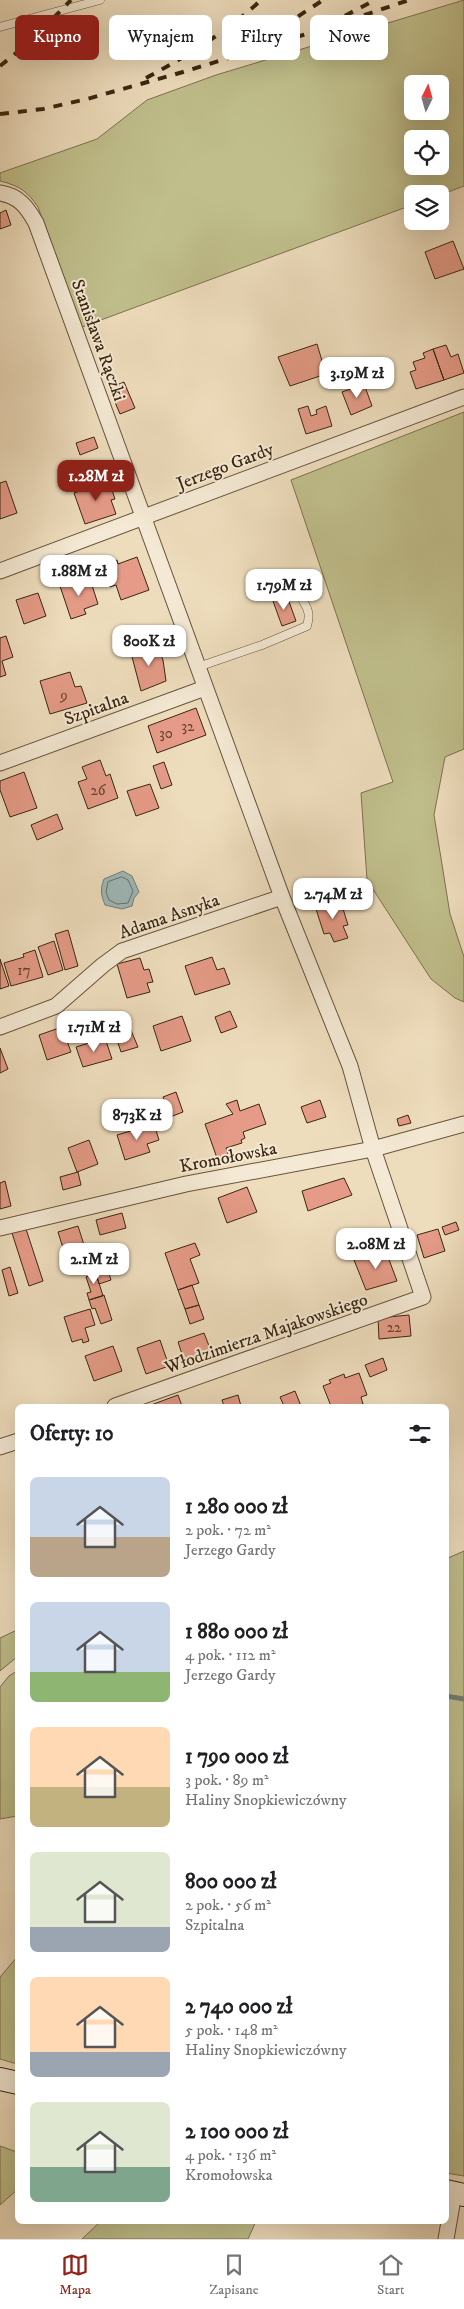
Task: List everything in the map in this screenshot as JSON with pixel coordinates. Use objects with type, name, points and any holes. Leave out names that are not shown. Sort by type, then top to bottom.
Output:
[{"type":"main road","points":[[0,2079],[15,2082]]},
{"type":"street","name":"Stanisława Rączki","points":[[0,193],[15,197],[22,202],[36,223],[282,898],[350,1066],[373,1149]]},
{"type":"street","name":"Jerzego Gardy","points":[[0,571],[464,397]]},
{"type":"street","name":"Szpitalna","points":[[0,763],[205,688]]},
{"type":"street","name":"Adama Asnyka","points":[[0,1028],[56,1006],[122,951],[282,898]]},
{"type":"street","name":"Kromołowska","points":[[0,1228],[186,1184],[373,1149],[464,1124]]},
{"type":"street","name":"Włodzimierza Majakowskiego","points":[[121,1404],[423,1297],[373,1149]]},
{"type":"street","points":[[0,1447],[15,1442]]},
{"type":"street","points":[[449,2224],[455,2193]]},
{"type":"street","points":[[446,2239],[449,2224]]},
{"type":"lane","points":[[0,27],[100,0]]},
{"type":"lane","points":[[198,667],[262,645],[308,626],[310,617],[308,608],[303,601]]},
{"type":"shaded area","points":[[464,0],[464,186],[449,192],[449,185],[404,185],[404,208],[82,327],[38,207],[22,190],[0,181],[0,173],[97,139],[147,100],[216,75],[266,60],[300,60],[300,50],[310,47],[310,60],[388,60],[388,23]]},
{"type":"shaded area","points":[[464,412],[464,749],[445,757],[434,815],[450,914],[464,957],[464,1002],[455,998],[431,979],[367,880],[361,793],[393,782],[291,480]]},
{"type":"shaded area","points":[[464,1551],[464,2176],[449,2174],[449,1558]]},
{"type":"shaded area","points":[[15,1631],[15,1659],[0,1671],[0,1638]]},
{"type":"shaded area","points":[[15,1672],[15,1816],[0,1819],[0,1687],[9,1676]]},
{"type":"shaded area","points":[[15,1959],[15,2063],[0,2059],[0,1977]]},
{"type":"shaded area","points":[[0,2146],[15,2151],[15,2192],[0,2205]]},
{"type":"shaded area","points":[[98,2224],[255,2224],[248,2239],[82,2239]]},
{"type":"water","points":[[123,871],[132,876],[139,892],[134,898],[132,906],[122,909],[105,905],[102,892],[104,879]]},
{"type":"building","points":[[6,210],[11,225],[0,229],[0,213]]},
{"type":"building","points":[[453,241],[464,269],[435,279],[425,252]]},
{"type":"building","points":[[317,344],[326,374],[290,386],[278,357]]},
{"type":"building","points":[[446,345],[451,357],[458,354],[464,373],[444,380],[433,349]]},
{"type":"building","points":[[433,349],[444,380],[416,389],[410,372],[416,370],[413,362],[425,358],[423,353]]},
{"type":"building","points":[[124,382],[135,408],[120,414],[109,388]]},
{"type":"building","points":[[364,384],[372,406],[351,415],[342,392]]},
{"type":"building","points":[[308,406],[311,416],[317,414],[316,410],[326,406],[332,426],[306,434],[298,409]]},
{"type":"building","points":[[94,437],[98,448],[80,455],[76,443]]},
{"type":"building","points":[[6,481],[17,513],[0,519],[0,483]]},
{"type":"building","points":[[109,481],[115,499],[111,500],[116,514],[85,524],[74,493]]},
{"type":"building","points":[[137,557],[149,590],[121,600],[116,585],[110,587],[102,566],[117,560],[118,564]]},
{"type":"building","points":[[89,576],[98,604],[84,609],[86,614],[71,619],[60,586]]},
{"type":"building","points":[[38,593],[46,616],[24,624],[16,600]]},
{"type":"building","points":[[287,596],[296,621],[282,626],[273,601]]},
{"type":"building","points":[[6,636],[13,657],[2,661],[6,675],[0,677],[0,638]]},
{"type":"building","points":[[157,645],[163,660],[166,681],[141,691],[131,653]]},
{"type":"building","points":[[70,672],[75,687],[81,686],[87,703],[50,714],[40,681]]},
{"type":"building","points":[[196,708],[206,735],[157,753],[148,726]]},
{"type":"building","points":[[100,760],[106,776],[110,774],[118,798],[88,809],[78,782],[87,779],[82,767]]},
{"type":"building","points":[[164,762],[172,785],[161,789],[153,766]]},
{"type":"building","points":[[24,772],[37,808],[10,817],[0,790],[0,781]]},
{"type":"building","points":[[150,784],[159,808],[136,816],[127,791]]},
{"type":"building","points":[[57,814],[63,829],[37,840],[31,825]]},
{"type":"building","points":[[340,899],[348,925],[343,926],[348,938],[334,942],[330,933],[324,934],[315,906]]},
{"type":"building","points":[[68,930],[78,966],[65,970],[55,934]]},
{"type":"building","points":[[54,941],[63,970],[48,975],[38,947]]},
{"type":"building","points":[[35,950],[43,977],[11,986],[4,963],[24,957],[23,954]]},
{"type":"building","points":[[212,957],[217,970],[224,968],[230,984],[195,995],[185,966]]},
{"type":"building","points":[[140,958],[144,970],[149,969],[153,982],[147,983],[150,992],[127,998],[117,964]]},
{"type":"building","points":[[0,959],[9,986],[0,989]]},
{"type":"building","points":[[230,1011],[237,1027],[221,1033],[215,1017]]},
{"type":"building","points":[[182,1016],[191,1041],[161,1051],[153,1026]]},
{"type":"building","points":[[62,1027],[71,1052],[47,1060],[39,1035]]},
{"type":"building","points":[[130,1028],[138,1047],[121,1052],[115,1034]]},
{"type":"building","points":[[105,1038],[112,1059],[83,1067],[76,1047]]},
{"type":"building","points":[[0,1048],[8,1069],[0,1073]]},
{"type":"building","points":[[176,1092],[183,1112],[170,1117],[163,1097]]},
{"type":"building","points":[[237,1100],[240,1111],[259,1104],[266,1124],[243,1132],[245,1138],[241,1140],[242,1143],[226,1148],[228,1154],[217,1158],[205,1124],[233,1114],[226,1104]]},
{"type":"building","points":[[320,1100],[326,1117],[307,1123],[301,1107]]},
{"type":"building","points":[[132,1104],[138,1121],[126,1125],[120,1109]]},
{"type":"building","points":[[408,1115],[411,1123],[399,1126],[397,1119]]},
{"type":"building","points":[[154,1124],[159,1140],[147,1144],[150,1152],[125,1160],[117,1135]]},
{"type":"building","points":[[89,1140],[98,1164],[77,1172],[68,1148]]},
{"type":"building","points":[[78,1172],[81,1185],[63,1190],[60,1177]]},
{"type":"building","points":[[344,1178],[352,1195],[308,1211],[302,1191]]},
{"type":"building","points":[[5,1181],[11,1206],[0,1209],[0,1183]]},
{"type":"building","points":[[247,1187],[257,1212],[227,1223],[218,1198]]},
{"type":"building","points":[[122,1213],[126,1228],[100,1235],[96,1220]]},
{"type":"building","points":[[456,1222],[459,1230],[445,1235],[442,1227]]},
{"type":"building","points":[[78,1226],[85,1248],[78,1250],[80,1257],[67,1261],[58,1232]]},
{"type":"building","points":[[26,1229],[43,1281],[29,1286],[12,1233]]},
{"type":"building","points":[[438,1229],[445,1251],[424,1258],[417,1235]]},
{"type":"building","points":[[195,1243],[200,1255],[190,1259],[199,1283],[178,1290],[165,1253]]},
{"type":"building","points":[[385,1249],[397,1281],[366,1290],[354,1260]]},
{"type":"building","points":[[106,1264],[111,1280],[99,1284],[94,1267]]},
{"type":"building","points":[[10,1267],[18,1293],[9,1296],[2,1270]]},
{"type":"building","points":[[94,1267],[103,1296],[89,1300],[87,1293],[91,1292],[86,1277],[89,1276],[87,1269]]},
{"type":"building","points":[[192,1285],[199,1305],[185,1309],[178,1290]]},
{"type":"building","points":[[104,1295],[112,1320],[101,1324],[95,1308],[92,1309],[89,1300]]},
{"type":"building","points":[[199,1305],[204,1319],[190,1324],[185,1309]]},
{"type":"building","points":[[90,1309],[95,1325],[85,1328],[89,1341],[83,1343],[82,1339],[72,1342],[64,1317]]},
{"type":"building","points":[[409,1315],[411,1336],[379,1339],[378,1318]]},
{"type":"building","points":[[204,1333],[211,1351],[184,1360],[178,1342]]},
{"type":"building","points":[[160,1340],[169,1366],[146,1374],[137,1348]]},
{"type":"building","points":[[113,1346],[122,1371],[94,1381],[85,1356]]},
{"type":"building","points":[[383,1358],[387,1370],[370,1377],[365,1365]]},
{"type":"building","points":[[359,1373],[367,1395],[361,1397],[363,1404],[330,1404],[323,1386],[331,1383],[329,1380],[344,1374],[345,1378]]},
{"type":"building","points":[[295,1391],[300,1404],[283,1404],[280,1397]]},
{"type":"building","points":[[178,1395],[181,1404],[154,1404]]},
{"type":"building","points":[[238,1395],[240,1404],[223,1404],[222,1400]]},
{"type":"waterway","points":[[449,1696],[464,1699]]},
{"type":"railway","points":[[0,66],[31,41],[71,0]]},
{"type":"railway","points":[[146,78],[206,43],[261,0]]},
{"type":"railway","points":[[300,15],[323,0]]},
{"type":"railway","points":[[0,114],[43,109],[87,99],[183,72],[316,31],[375,0]]},
{"type":"railway","points":[[365,15],[409,0]]}]
